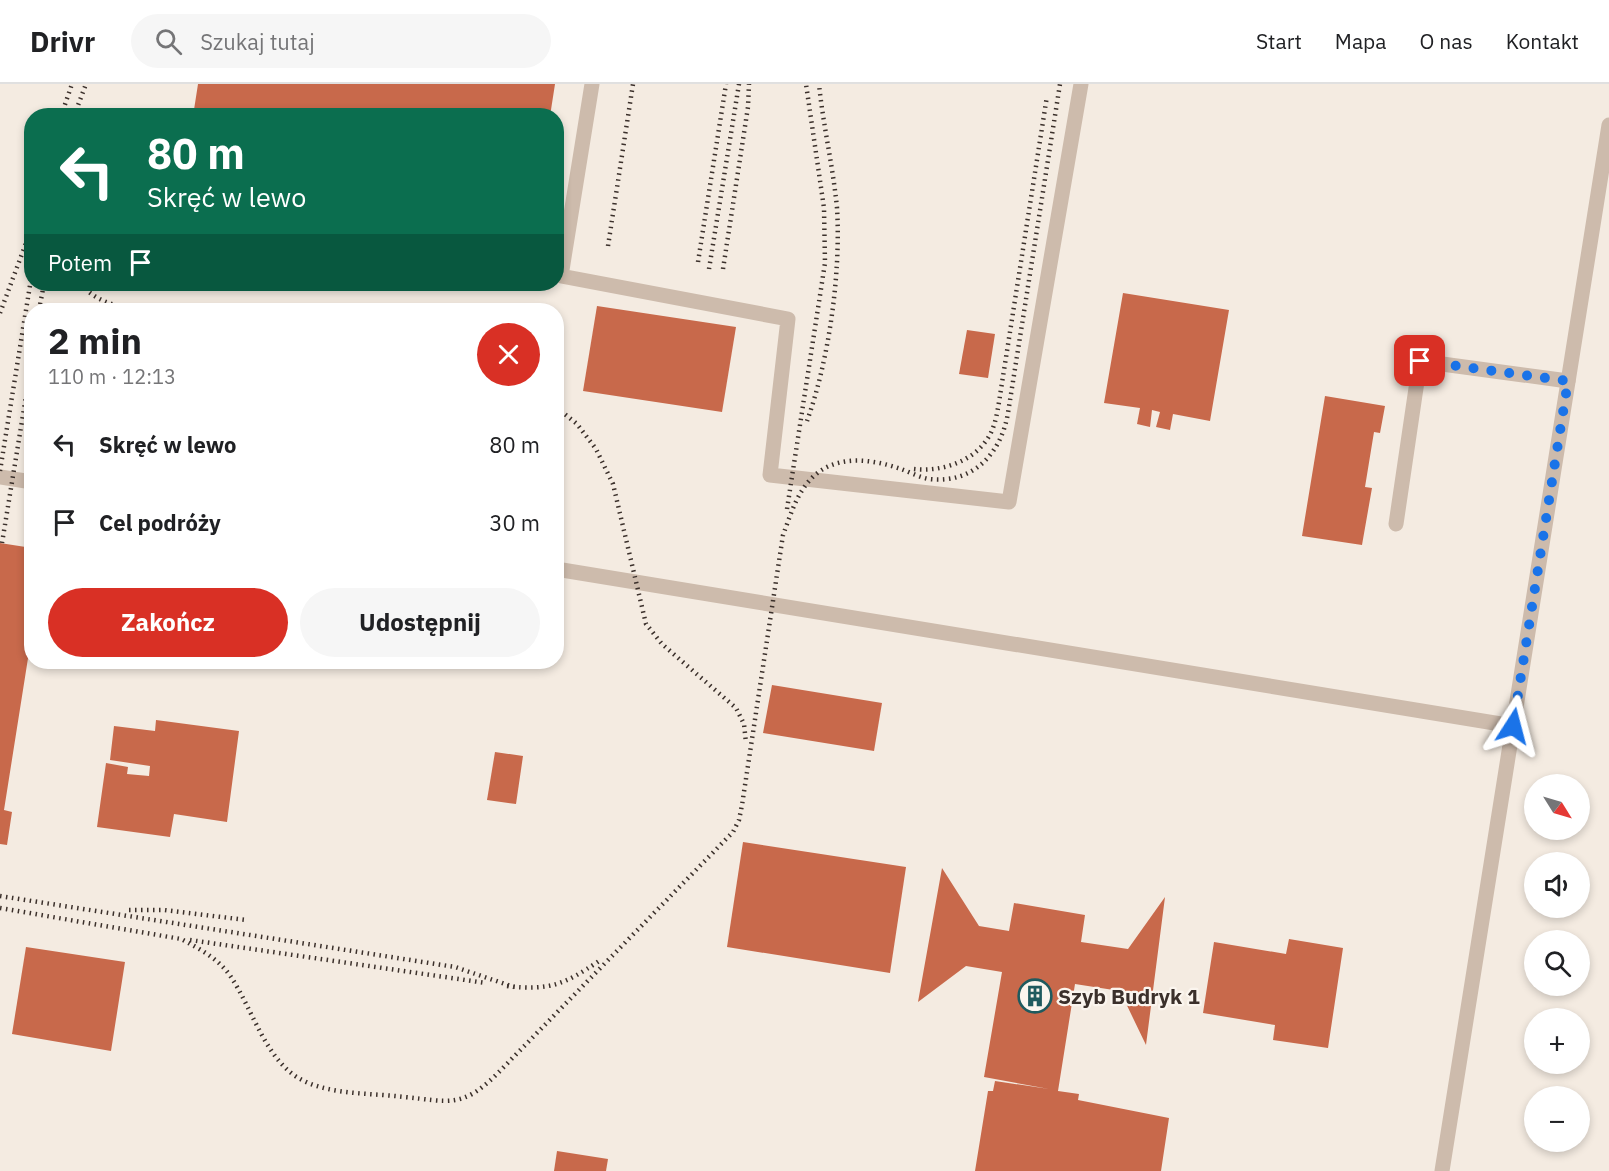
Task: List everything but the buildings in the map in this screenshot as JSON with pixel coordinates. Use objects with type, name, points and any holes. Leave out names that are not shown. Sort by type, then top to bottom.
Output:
[{"type":"lane","points":[[564,257],[592,84]]},
{"type":"lane","points":[[564,277],[788,319],[770,475],[1009,502],[1081,84]]},
{"type":"lane","points":[[1442,1171],[1609,125]]},
{"type":"lane","points":[[1396,524],[1420,361],[1568,381]]},
{"type":"lane","points":[[0,477],[24,481]]},
{"type":"lane","points":[[564,570],[1513,726]]},
{"type":"railway","points":[[64,108],[72,84]]},
{"type":"railway","points":[[77,108],[86,84]]},
{"type":"railway","points":[[608,246],[633,84]]},
{"type":"railway","points":[[698,262],[726,84]]},
{"type":"railway","points":[[709,269],[739,84]]},
{"type":"railway","points":[[723,269],[748,107],[749,84]]},
{"type":"railway","points":[[787,509],[825,263],[824,208],[806,84]]},
{"type":"railway","points":[[807,421],[822,371],[832,316],[838,233],[837,208],[819,84]]},
{"type":"railway","points":[[0,908],[181,939],[209,955],[226,971],[239,990],[270,1049],[280,1062],[291,1073],[315,1086],[353,1093],[443,1101],[463,1098],[484,1086],[733,832],[739,820],[742,805],[783,535],[795,503],[809,481],[834,464],[855,461],[877,462],[929,479],[959,477],[982,463],[999,441],[1008,413],[1060,84]]},
{"type":"railway","points":[[914,469],[935,469],[956,464],[982,446],[994,425],[1047,96]]},
{"type":"railway","points":[[0,313],[24,248]]},
{"type":"railway","points":[[27,303],[29,291]]},
{"type":"railway","points":[[40,303],[43,291]]},
{"type":"railway","points":[[88,291],[101,300],[111,303]]},
{"type":"railway","points":[[0,471],[24,322]]},
{"type":"railway","points":[[2,543],[24,409]]},
{"type":"railway","points":[[564,413],[577,424],[596,449],[613,484],[646,624],[662,644],[736,708],[744,724],[746,743]]},
{"type":"railway","points":[[0,896],[455,967],[514,987]]},
{"type":"railway","points":[[129,910],[164,910],[246,920]]},
{"type":"railway","points":[[190,940],[486,983]]},
{"type":"railway","points":[[507,986],[535,987],[556,984],[599,961]]},
{"type":"place","name":"Szyb Budryk 1","points":[[1035,996]]},
{"type":"route","points":[[1420,361],[1568,381],[1513,726]]}]
